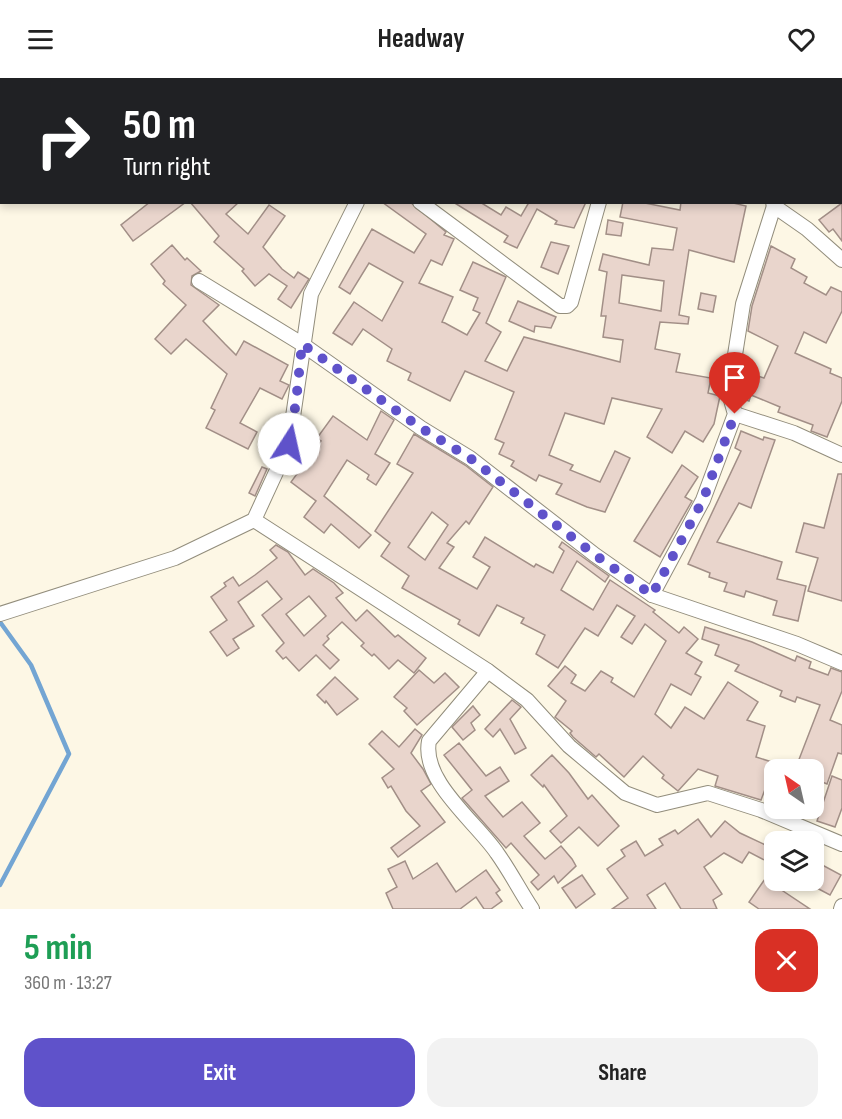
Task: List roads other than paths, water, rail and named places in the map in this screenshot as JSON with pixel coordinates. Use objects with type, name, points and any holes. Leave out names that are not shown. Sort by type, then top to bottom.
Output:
[{"type":"street","points":[[0,614],[175,558],[254,520],[289,444],[311,294],[356,204]]},
{"type":"street","points":[[423,204],[560,306],[567,306],[571,302],[598,204]]},
{"type":"street","points":[[652,595],[703,500],[735,414],[729,393],[743,304],[774,204],[842,260]]},
{"type":"street","points":[[199,281],[302,344],[421,428],[470,458],[595,555],[652,595],[797,644],[842,663]]},
{"type":"street","points":[[735,414],[794,433],[842,455]]},
{"type":"street","points":[[254,520],[488,671],[527,700],[568,746],[625,793],[657,805],[708,793],[761,810],[842,844]]},
{"type":"street","points":[[488,671],[429,741],[428,753],[439,783],[497,853],[532,909]]},
{"type":"waterway","points":[[0,622],[31,665],[69,754],[0,885]]}]
